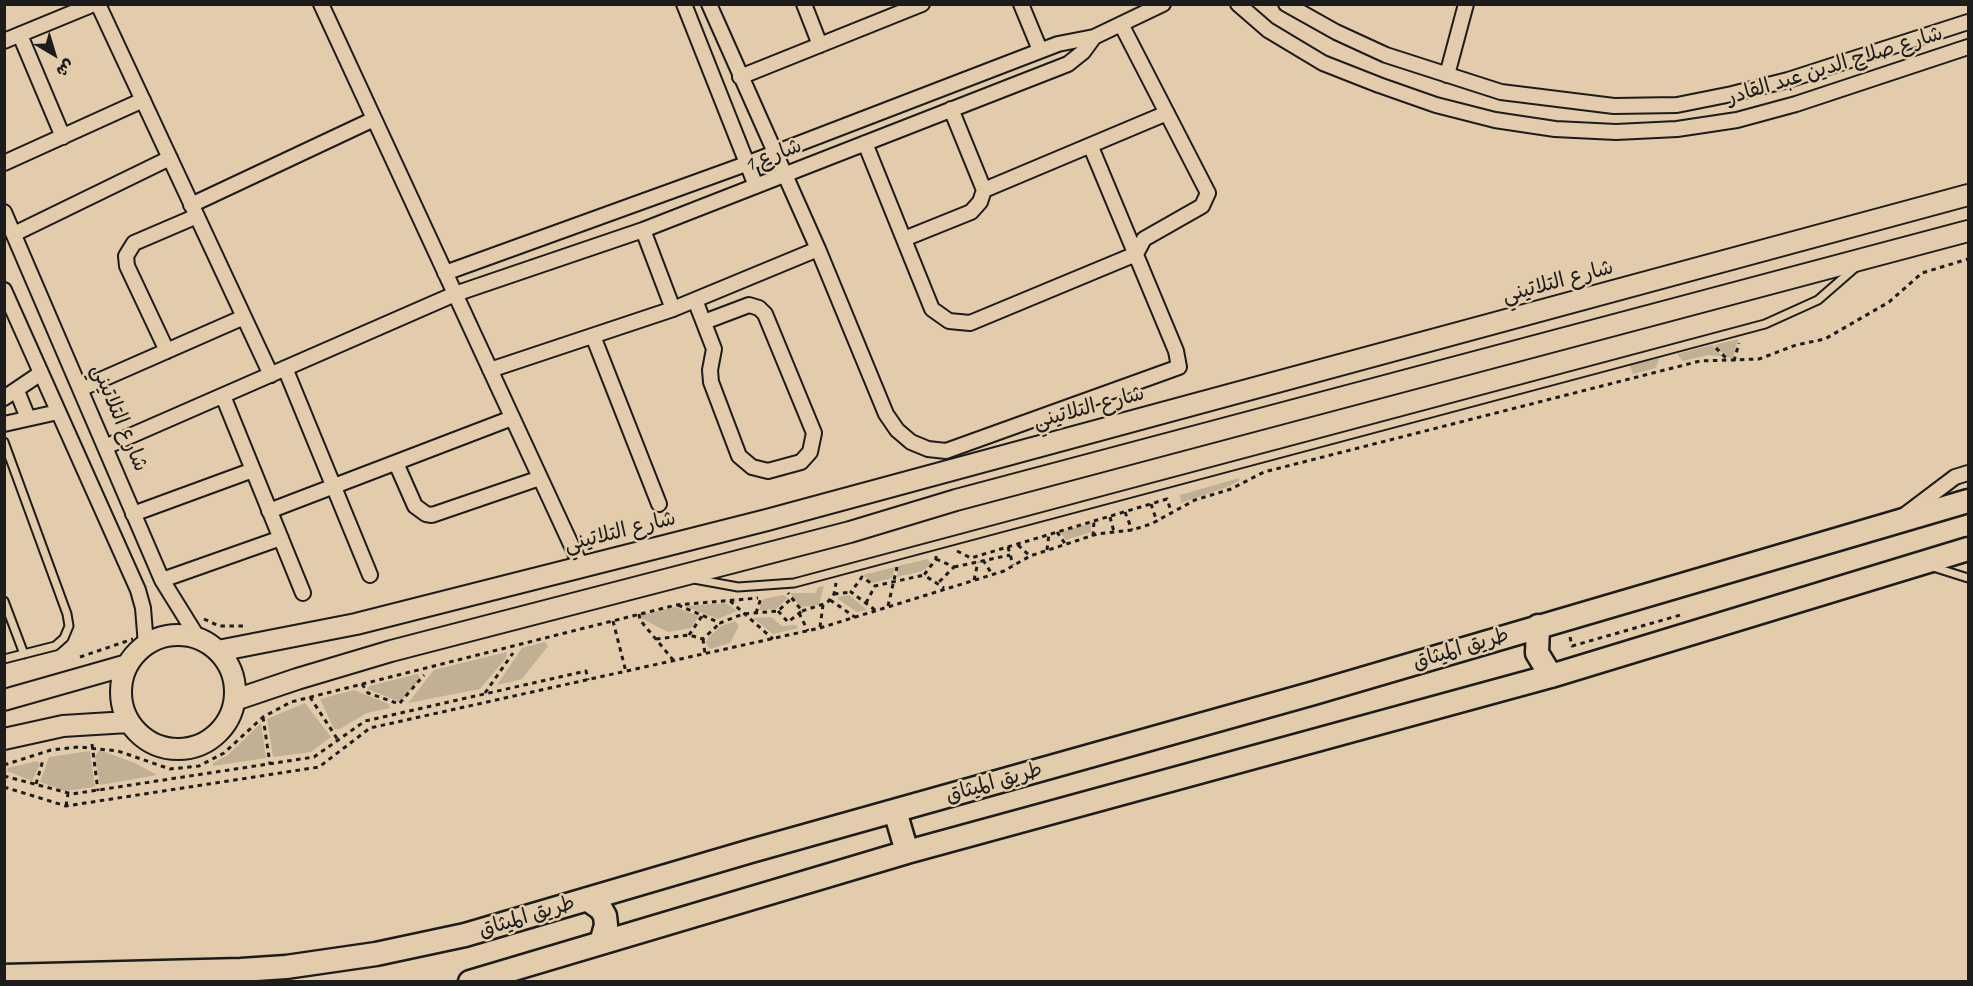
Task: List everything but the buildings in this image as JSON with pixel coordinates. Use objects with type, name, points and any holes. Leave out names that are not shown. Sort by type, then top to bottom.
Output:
[{"type":"main road","name":"شارع التلاتيني","points":[[218,651],[356,624],[778,517],[1968,195]]},
{"type":"main road","points":[[235,700],[390,651],[850,532],[979,494],[1968,231]]},
{"type":"main road","name":"طريق الميثاق","points":[[4,976],[241,970],[331,962],[465,935],[1968,501]]},
{"type":"main road","name":"طريق الميثاق","points":[[470,981],[907,852],[1551,676],[1968,549]]},
{"type":"main road","points":[[1538,626],[1537,653],[1551,676]]},
{"type":"main road","points":[[166,636],[198,638],[218,651],[230,669],[235,700],[227,723],[200,746],[177,750],[154,745],[135,731],[128,722],[120,699],[127,665],[146,639],[166,636]]},
{"type":"main road","points":[[4,700],[127,665]]},
{"type":"main road","points":[[4,739],[63,726],[128,722]]},
{"type":"main road","points":[[895,811],[907,852]]},
{"type":"main road","points":[[586,899],[601,909],[605,916],[606,925],[601,943]]},
{"type":"street","points":[[4,41],[96,4],[271,375]]},
{"type":"street","points":[[321,4],[581,566]]},
{"type":"street","points":[[684,4],[756,186]]},
{"type":"street","points":[[709,4],[818,249],[886,414],[897,430],[911,442],[928,449],[946,451],[1179,367],[1176,351],[1091,147]]},
{"type":"street","points":[[804,4],[820,45]]},
{"type":"street","points":[[740,77],[922,4]]},
{"type":"street","points":[[1021,4],[1040,50]]},
{"type":"street","name":"شارع 1","points":[[445,273],[774,154],[1040,50],[1067,41],[1094,36],[1163,4]]},
{"type":"street","name":"شارع صلاح الدين عبد القادر","points":[[1238,4],[1268,30],[1323,63],[1436,105],[1495,120],[1555,129],[1616,132],[1677,129],[1737,120],[1796,104],[1968,47]]},
{"type":"street","name":"شارع صلاح الدين عبد القادر","points":[[1286,4],[1336,32],[1386,55],[1501,92],[1556,101],[1614,106],[1677,105],[1788,80],[1968,22]]},
{"type":"street","points":[[1447,75],[1466,4]]},
{"type":"street","points":[[1120,24],[1207,188],[1208,198],[1202,206],[1149,235],[1138,245],[1136,254]]},
{"type":"street","points":[[20,35],[63,137]]},
{"type":"street","name":"شارع 1","points":[[105,447],[455,294],[643,230],[1068,64],[1083,52],[1094,36]]},
{"type":"street","points":[[4,163],[142,100]]},
{"type":"street","points":[[904,239],[971,212],[980,202],[984,190],[951,110]]},
{"type":"street","points":[[984,190],[1091,147],[1167,113]]},
{"type":"street","points":[[167,351],[127,266],[126,256],[134,243],[374,119]]},
{"type":"street","points":[[865,143],[932,309],[949,321],[970,323],[1136,254]]},
{"type":"street","points":[[14,234],[170,158]]},
{"type":"street","name":"شارع التلاتيني","points":[[4,212],[162,580],[198,638]]},
{"type":"street","points":[[643,230],[673,309]]},
{"type":"street","points":[[490,370],[673,309],[818,249]]},
{"type":"street","points":[[5,290],[138,590],[146,639]]},
{"type":"street","points":[[695,300],[714,349],[710,370],[711,382],[740,456],[752,467],[768,471],[801,462],[810,452],[814,433],[765,314],[759,308],[749,305],[704,322]]},
{"type":"street","points":[[80,389],[244,317]]},
{"type":"street","points":[[593,336],[659,504]]},
{"type":"street","points":[[285,368],[370,575]]},
{"type":"street","points":[[28,418],[11,394],[41,373]]},
{"type":"street","points":[[223,396],[303,593]]},
{"type":"street","points":[[4,424],[58,412]]},
{"type":"street","points":[[269,511],[512,418]]},
{"type":"street","points":[[396,463],[415,506],[426,514],[432,515],[540,478]]},
{"type":"street","points":[[133,514],[253,470]]},
{"type":"street","points":[[1896,522],[1933,492],[1955,477],[1968,472]]},
{"type":"street","points":[[162,580],[281,538]]},
{"type":"lane","points":[[683,576],[719,585],[756,587],[835,577],[1766,324],[1818,300],[1862,261]]},
{"type":"lane","points":[[4,442],[6,453],[68,620],[67,632],[60,642],[4,659]]},
{"type":"lane","points":[[1916,565],[1940,568],[1968,578]]},
{"type":"lane","points":[[4,601],[24,654]]},
{"type":"path","points":[[4,788],[66,806],[319,767],[370,728],[819,628],[992,574],[1030,556],[1093,536],[1132,530],[1156,522],[1195,501],[1231,489],[1264,472],[1701,361],[1759,359],[1796,345],[1825,339],[1889,302],[1922,273],[1968,259]]},
{"type":"path","points":[[1712,344],[1728,360]]},
{"type":"path","points":[[956,551],[971,558],[1167,499],[1172,514]]},
{"type":"path","points":[[1151,504],[1156,522]]},
{"type":"path","points":[[1125,512],[1132,530]]},
{"type":"path","points":[[1109,516],[1114,532]]},
{"type":"path","points":[[1093,536],[1094,521]]},
{"type":"path","points":[[1057,532],[1066,545]]},
{"type":"path","points":[[1047,551],[1049,534]]},
{"type":"path","points":[[1017,544],[1030,556]]},
{"type":"path","points":[[1008,547],[1013,565]]},
{"type":"path","points":[[926,558],[946,553]]},
{"type":"path","points":[[937,584],[954,567],[1010,555]]},
{"type":"path","points":[[936,557],[954,567]]},
{"type":"path","points":[[851,592],[862,577],[875,586],[924,575],[936,557]]},
{"type":"path","points":[[983,561],[992,574]]},
{"type":"path","points":[[974,580],[978,562]]},
{"type":"path","points":[[888,568],[907,563]]},
{"type":"path","points":[[888,606],[897,566]]},
{"type":"path","points":[[853,577],[870,572]]},
{"type":"path","points":[[924,575],[945,589]]},
{"type":"path","points":[[778,611],[788,622],[800,612],[823,605],[830,600],[834,594],[835,577],[844,579]]},
{"type":"path","points":[[866,603],[875,586]]},
{"type":"path","points":[[834,594],[851,592],[875,610]]},
{"type":"path","points":[[781,594],[788,593],[792,598],[808,631]]},
{"type":"path","points":[[4,765],[51,750],[92,745],[118,751],[160,767],[189,768],[217,758],[272,709],[310,697],[676,605],[767,597]]},
{"type":"path","points":[[756,613],[761,598]]},
{"type":"path","points":[[703,639],[720,623],[743,614],[778,611],[792,598]]},
{"type":"path","points":[[830,600],[855,617]]},
{"type":"path","points":[[730,601],[773,639]]},
{"type":"path","points":[[676,605],[720,623]]},
{"type":"path","points":[[819,628],[823,605]]},
{"type":"path","points":[[184,618],[196,614],[219,626],[245,626]]},
{"type":"path","points":[[639,614],[640,620],[674,661]]},
{"type":"path","points":[[1566,617],[1572,645],[1685,614]]},
{"type":"path","points":[[689,635],[702,616]]},
{"type":"path","points":[[612,621],[626,672]]},
{"type":"path","points":[[656,639],[689,635],[703,639]]},
{"type":"path","points":[[80,657],[146,639]]},
{"type":"path","points":[[703,639],[705,654]]},
{"type":"path","points":[[484,694],[513,653]]},
{"type":"path","points":[[4,776],[68,794],[315,757],[365,721],[586,671],[588,680]]},
{"type":"path","points":[[399,704],[424,675]]},
{"type":"path","points":[[362,684],[368,693],[399,704]]},
{"type":"path","points":[[310,697],[338,740]]},
{"type":"path","points":[[399,704],[401,712]]},
{"type":"path","points":[[263,717],[270,764]]},
{"type":"path","points":[[365,721],[370,728]]},
{"type":"path","points":[[92,745],[98,791]]},
{"type":"path","points":[[315,757],[319,767]]},
{"type":"path","points":[[36,785],[43,760]]},
{"type":"path","points":[[66,806],[68,794]]},
{"type":"shaded area","points":[[1738,339],[1733,358],[1726,357],[1714,345]]},
{"type":"shaded area","points":[[1712,345],[1722,356],[1708,355],[1683,361],[1677,354]]},
{"type":"shaded area","points":[[1659,358],[1656,368],[1633,374],[1630,365]]},
{"type":"shaded area","points":[[1239,478],[1239,481],[1227,487],[1181,503],[1180,495]]},
{"type":"shaded area","points":[[1091,523],[1091,532],[1066,540],[1060,532]]},
{"type":"shaded area","points":[[928,559],[931,565],[922,571],[897,577],[898,566]]},
{"type":"shaded area","points":[[895,567],[892,578],[872,583],[863,575]]},
{"type":"shaded area","points":[[824,586],[819,605],[800,607],[790,593],[815,593],[818,587]]},
{"type":"shaded area","points":[[783,595],[788,598],[776,609],[759,610],[763,599]]},
{"type":"shaded area","points":[[849,595],[867,610],[857,612],[838,599],[838,597]]},
{"type":"shaded area","points":[[726,603],[737,611],[718,619],[685,606]]},
{"type":"shaded area","points":[[675,607],[699,616],[691,628],[668,632],[641,618],[641,615]]},
{"type":"shaded area","points":[[771,617],[782,626],[796,625],[798,628],[773,634],[753,618]]},
{"type":"shaded area","points":[[735,621],[739,626],[730,643],[710,649],[706,643],[708,638],[721,626]]},
{"type":"shaded area","points":[[545,642],[548,646],[522,679],[497,685],[522,648]]},
{"type":"shaded area","points":[[507,652],[506,658],[480,689],[408,703],[434,670]]},
{"type":"shaded area","points":[[418,674],[420,679],[400,702],[367,689],[369,686]]},
{"type":"shaded area","points":[[354,690],[389,704],[390,708],[367,713],[340,729],[334,729],[320,699]]},
{"type":"shaded area","points":[[305,703],[331,737],[311,752],[273,757],[267,719]]},
{"type":"shaded area","points":[[261,723],[266,758],[213,766],[213,763],[228,755]]},
{"type":"shaded area","points":[[99,750],[135,763],[157,775],[100,785],[95,757]]},
{"type":"shaded area","points":[[90,751],[95,787],[65,791],[40,782],[49,757]]},
{"type":"shaded area","points":[[37,761],[40,764],[32,781],[7,771],[8,768]]}]
